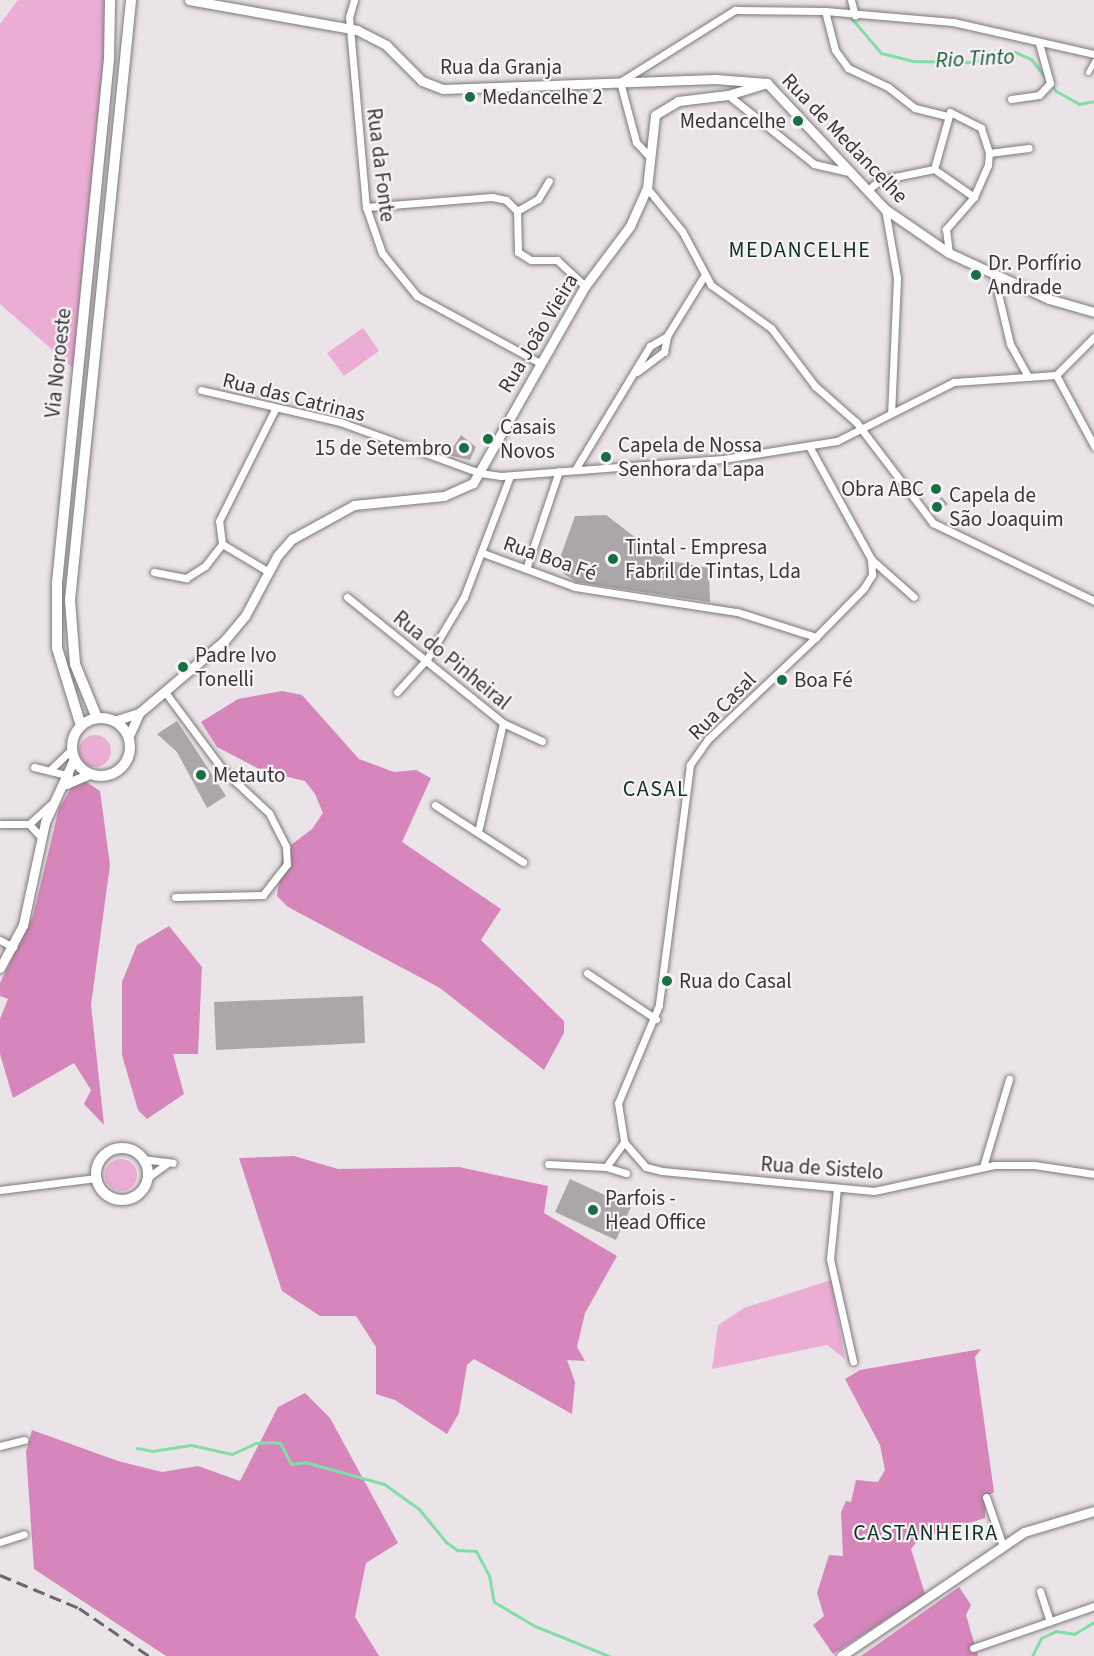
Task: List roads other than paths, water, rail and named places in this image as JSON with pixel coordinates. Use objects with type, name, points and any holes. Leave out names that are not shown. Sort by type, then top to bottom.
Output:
[{"type":"main road","name":"Via Noroeste","points":[[81,726],[57,648],[57,583],[109,59],[110,0]]},
{"type":"main road","name":"Via Noroeste","points":[[98,718],[75,664],[70,600],[131,0]]},
{"type":"main road","points":[[98,718],[114,721],[128,738],[128,755],[117,771],[90,774],[73,754],[81,726],[98,718]]},
{"type":"main road","points":[[115,1149],[130,1150],[142,1159],[147,1178],[134,1197],[118,1200],[104,1192],[96,1178],[99,1163],[115,1149]]},
{"type":"street","name":"Rua da Granja","points":[[189,0],[350,28],[386,45],[422,81],[443,89],[620,82]]},
{"type":"street","name":"Rua da Fonte","points":[[354,0],[350,28],[366,207],[382,253],[417,296],[540,363]]},
{"type":"street","points":[[852,0],[855,16]]},
{"type":"street","points":[[649,156],[636,142],[620,82],[735,10],[825,11],[855,16],[953,22],[1094,54]]},
{"type":"street","points":[[825,11],[835,50],[848,68],[888,87],[915,108],[946,116]]},
{"type":"street","points":[[1011,99],[1040,95],[1048,86],[1039,43]]},
{"type":"street","points":[[1088,72],[1094,61]]},
{"type":"street","name":"Rua de Medancelhe","points":[[620,82],[744,78],[767,83],[885,209],[949,253],[1049,299],[1094,312]]},
{"type":"street","name":"Rua João Vieira","points":[[114,721],[140,713],[236,628],[283,547],[324,518],[354,506],[454,493],[480,473],[585,286],[630,226],[647,188],[651,126],[660,109],[678,101],[728,95],[767,83]]},
{"type":"street","points":[[728,95],[814,164],[852,173]]},
{"type":"street","points":[[934,169],[946,116],[954,111],[981,128],[989,153],[974,197],[946,229],[949,253]]},
{"type":"street","points":[[989,153],[1029,148]]},
{"type":"street","points":[[868,190],[880,180],[934,169],[974,197]]},
{"type":"street","points":[[517,211],[538,199],[549,181]]},
{"type":"street","points":[[647,188],[682,231],[704,276],[728,300],[771,328],[815,386],[864,431],[939,527],[1094,601]]},
{"type":"street","points":[[366,207],[492,197],[506,200],[517,211],[518,252],[531,260],[558,260],[585,286]]},
{"type":"street","points":[[885,209],[897,278],[891,413]]},
{"type":"street","points":[[993,272],[1010,344],[1028,376]]},
{"type":"street","points":[[635,374],[660,357],[667,336],[704,276]]},
{"type":"street","points":[[576,468],[650,346],[667,336]]},
{"type":"street","points":[[1094,337],[1056,375],[1094,446]]},
{"type":"street","name":"Rua das Catrinas","points":[[201,390],[275,410],[340,422],[480,473],[510,476],[576,468],[723,459],[809,446],[864,431],[891,413],[954,382],[1056,375]]},
{"type":"street","points":[[154,572],[186,578],[205,566],[222,544],[219,521],[222,510],[275,410]]},
{"type":"street","points":[[809,446],[871,559],[914,597]]},
{"type":"street","points":[[527,566],[559,471]]},
{"type":"street","points":[[397,692],[427,659],[464,597],[510,476]]},
{"type":"street","points":[[222,544],[269,572]]},
{"type":"street","name":"Rua Boa Fé","points":[[483,552],[609,595],[737,612],[816,638]]},
{"type":"street","name":"Rua Casal","points":[[624,1142],[618,1103],[656,1019],[690,765],[708,739],[816,638],[864,588],[872,574],[871,559]]},
{"type":"street","name":"Rua do Pinheiral","points":[[347,597],[427,659],[502,723],[542,741]]},
{"type":"street","points":[[165,692],[223,770],[268,813],[286,847],[287,864],[263,895],[175,897]]},
{"type":"street","name":"Rua João Vieira","points":[[128,738],[140,713]]},
{"type":"street","points":[[477,832],[502,723]]},
{"type":"street","points":[[50,770],[73,754]]},
{"type":"street","points":[[0,824],[28,824],[53,802],[68,780],[73,754]]},
{"type":"street","points":[[34,767],[50,770],[68,780],[90,774]]},
{"type":"street","points":[[0,968],[13,947],[27,912],[42,838],[53,802]]},
{"type":"street","points":[[435,804],[523,862]]},
{"type":"street","points":[[28,824],[42,838]]},
{"type":"street","points":[[0,940],[13,947]]},
{"type":"street","points":[[587,973],[656,1019]]},
{"type":"street","points":[[983,1167],[1009,1079]]},
{"type":"street","points":[[606,1167],[624,1142]]},
{"type":"street","name":"Rua de Sistelo","points":[[624,1142],[646,1167],[662,1171],[837,1188],[899,1189],[983,1167],[1034,1165],[1094,1174]]},
{"type":"street","points":[[142,1159],[169,1164],[147,1178]]},
{"type":"street","points":[[548,1164],[606,1167],[626,1173]]},
{"type":"street","points":[[0,1191],[96,1178]]},
{"type":"street","points":[[837,1188],[830,1259],[853,1361]]},
{"type":"street","points":[[0,1446],[24,1440]]},
{"type":"street","points":[[986,1497],[1003,1546]]},
{"type":"street","points":[[841,1656],[1024,1532],[1094,1511]]},
{"type":"street","points":[[0,1542],[24,1534]]},
{"type":"street","points":[[1040,1591],[1050,1621]]},
{"type":"street","points":[[973,1648],[1094,1606]]},
{"type":"waterway","name":"Rio Tinto","points":[[852,19],[881,53],[913,61],[971,62],[1015,52],[1031,59],[1056,91],[1079,104],[1094,101]]},
{"type":"waterway","points":[[137,1448],[152,1451],[191,1445],[232,1454],[256,1443],[280,1443],[291,1464],[305,1462],[384,1484],[419,1509],[446,1542],[457,1550],[476,1551],[489,1575],[494,1602],[535,1626],[609,1656]]},
{"type":"waterway","points":[[1032,1656],[1041,1638],[1056,1631],[1074,1634],[1094,1622]]},
{"type":"railway","points":[[0,1575],[79,1608],[149,1656]]},
{"type":"place","name":"Medancelhe 2","points":[[470,97]]},
{"type":"place","name":"Medancelhe","points":[[798,121]]},
{"type":"place","name":"Dr. Porfírio Andrade","points":[[976,275]]},
{"type":"place","name":"Casais Novos","points":[[488,439]]},
{"type":"place","name":"15 de Setembro","points":[[464,448]]},
{"type":"place","name":"Capela de Nossa Senhora da Lapa","points":[[606,457]]},
{"type":"place","name":"Obra ABC","points":[[936,489]]},
{"type":"place","name":"Capela de São Joaquim","points":[[937,507]]},
{"type":"place","name":"Tintal - Empresa Fabril de Tintas, Lda","points":[[613,559]]},
{"type":"place","name":"Padre Ivo Tonelli","points":[[183,667]]},
{"type":"place","name":"Boa Fé","points":[[782,680]]},
{"type":"place","name":"Metauto","points":[[201,775]]},
{"type":"place","name":"Rua do Casal","points":[[667,981]]},
{"type":"place","name":"Parfois - Head Office","points":[[593,1210]]},
{"type":"district","name":"MEDANCELHE","points":[[800,251]]},
{"type":"district","name":"CASAL","points":[[656,790]]},
{"type":"district","name":"CASTANHEIRA","points":[[926,1534]]}]
